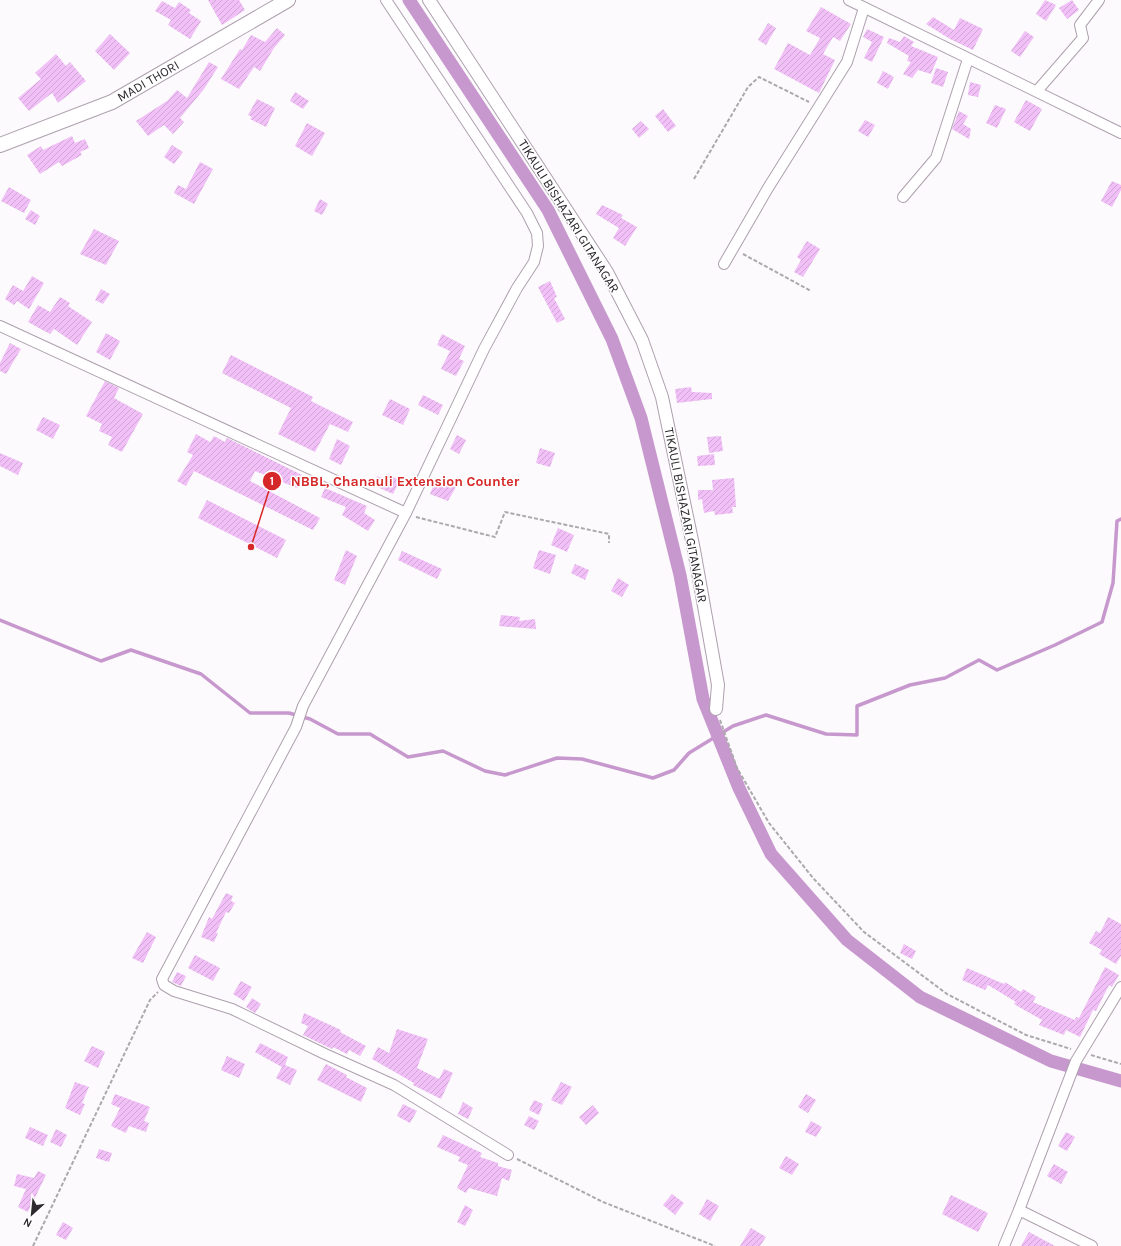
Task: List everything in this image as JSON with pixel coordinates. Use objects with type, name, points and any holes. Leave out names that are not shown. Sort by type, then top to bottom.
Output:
[{"type":"main road","name":"MADI THORI","points":[[0,145],[112,102],[288,0]]},
{"type":"street","points":[[386,0],[527,213],[537,233],[538,246],[534,262],[517,288],[484,349],[406,513],[303,706],[296,727],[162,979],[164,985],[174,992],[232,1009],[325,1054],[394,1085],[508,1155]]},
{"type":"street","name":"TIKAULI BISHAZARI GITANAGAR","points":[[429,0],[607,272],[642,340],[662,397],[694,550],[718,685],[716,709]]},
{"type":"street","points":[[849,0],[1121,133]]},
{"type":"street","points":[[1037,91],[1083,38],[1080,25],[1099,0]]},
{"type":"street","points":[[724,264],[847,62],[864,8]]},
{"type":"street","points":[[904,197],[936,158],[968,59]]},
{"type":"street","points":[[0,326],[406,513]]},
{"type":"street","points":[[1004,1246],[1020,1210],[1078,1056],[1121,987]]},
{"type":"street","points":[[1020,1210],[1092,1246]]},
{"type":"path","points":[[694,179],[748,87],[759,77],[819,106]]},
{"type":"path","points":[[733,248],[811,291]]},
{"type":"path","points":[[406,513],[495,537],[505,512],[609,534],[609,544]]},
{"type":"path","points":[[716,709],[738,768],[769,823],[813,878],[864,932],[947,994],[1026,1035],[1078,1056],[1121,1064]]},
{"type":"path","points":[[33,1246],[150,1000],[164,985]]},
{"type":"path","points":[[508,1155],[602,1202],[715,1246]]},
{"type":"building","points":[[208,0],[239,0],[245,10],[222,25]]},
{"type":"building","points":[[1045,0],[1056,5],[1046,21],[1036,14]]},
{"type":"building","points":[[1072,0],[1079,10],[1067,19],[1059,8]]},
{"type":"building","points":[[162,1],[175,8],[179,2],[191,10],[189,13],[201,21],[190,39],[168,25],[171,20],[155,11]]},
{"type":"building","points":[[821,7],[851,24],[840,41],[833,37],[823,54],[835,60],[819,93],[774,69],[788,43],[810,55],[820,38],[806,31]]},
{"type":"building","points":[[933,17],[954,30],[960,18],[983,29],[973,50],[950,39],[926,24]]},
{"type":"building","points":[[768,23],[776,28],[766,45],[758,40]]},
{"type":"building","points":[[277,28],[285,35],[274,48],[260,71],[254,67],[239,89],[221,79],[240,49],[242,50],[251,35],[265,42]]},
{"type":"building","points":[[867,29],[884,37],[872,62],[864,58],[872,42],[863,37]]},
{"type":"building","points":[[1025,31],[1034,37],[1020,57],[1011,51]]},
{"type":"building","points":[[110,34],[130,53],[114,70],[95,51]]},
{"type":"building","points":[[904,36],[914,42],[911,46],[938,57],[931,74],[918,70],[912,78],[903,74],[911,62],[907,61],[909,56],[887,43],[889,38],[900,42]]},
{"type":"building","points":[[56,54],[66,66],[70,62],[86,81],[58,103],[52,93],[29,111],[18,98],[41,79],[35,73]]},
{"type":"building","points":[[209,62],[218,67],[204,89],[180,118],[184,122],[173,134],[164,125],[148,136],[136,121],[167,101],[177,90],[187,98]]},
{"type":"building","points":[[936,68],[948,72],[943,87],[931,83]]},
{"type":"building","points":[[883,71],[894,77],[888,89],[877,83]]},
{"type":"building","points":[[970,82],[981,85],[978,97],[968,95]]},
{"type":"building","points":[[295,92],[309,101],[303,109],[290,101]]},
{"type":"building","points":[[257,99],[275,108],[266,127],[250,119],[252,117],[248,115]]},
{"type":"building","points":[[1026,100],[1042,109],[1030,131],[1014,122]]},
{"type":"building","points":[[995,105],[1006,109],[997,128],[986,123]]},
{"type":"building","points":[[663,109],[676,126],[668,132],[655,116]]},
{"type":"building","points":[[959,111],[968,116],[963,124],[971,129],[969,139],[952,129]]},
{"type":"building","points":[[865,120],[875,125],[868,137],[858,131]]},
{"type":"building","points":[[641,121],[649,129],[639,138],[632,129]]},
{"type":"building","points":[[307,123],[325,133],[312,156],[295,146]]},
{"type":"building","points":[[72,136],[75,143],[85,139],[89,148],[80,152],[82,155],[62,166],[59,162],[40,174],[27,155],[41,146],[43,150]]},
{"type":"building","points":[[172,145],[183,152],[174,164],[164,157]]},
{"type":"building","points":[[200,162],[213,169],[194,204],[174,193],[178,185],[186,189]]},
{"type":"building","points":[[1112,181],[1121,185],[1121,190],[1112,207],[1101,201]]},
{"type":"building","points":[[9,187],[31,200],[24,213],[1,201]]},
{"type":"building","points":[[320,199],[328,204],[322,215],[314,211]]},
{"type":"building","points":[[602,205],[623,215],[621,218],[637,227],[625,246],[613,238],[619,228],[596,214]]},
{"type":"building","points":[[31,210],[40,216],[35,225],[25,219]]},
{"type":"building","points":[[94,229],[119,241],[106,265],[80,254]]},
{"type":"building","points":[[807,241],[820,249],[803,277],[794,272],[801,260],[797,257]]},
{"type":"building","points":[[32,276],[44,283],[29,309],[17,301],[14,305],[5,299],[13,285],[23,291]]},
{"type":"building","points":[[550,281],[557,297],[554,298],[565,319],[557,323],[538,287]]},
{"type":"building","points":[[101,289],[110,294],[103,304],[95,300]]},
{"type":"building","points":[[60,297],[70,303],[68,306],[92,322],[77,345],[54,329],[50,334],[28,322],[38,305],[50,312]]},
{"type":"building","points":[[106,333],[120,341],[110,360],[96,352]]},
{"type":"building","points":[[442,334],[465,346],[459,359],[464,361],[456,376],[441,369],[450,351],[437,345]]},
{"type":"building","points":[[10,343],[21,349],[6,374],[0,371],[0,363]]},
{"type":"building","points":[[231,355],[313,397],[311,401],[353,422],[348,432],[330,424],[315,452],[278,434],[291,408],[222,373]]},
{"type":"building","points":[[105,381],[119,388],[114,398],[143,414],[122,452],[108,445],[112,437],[99,431],[102,424],[86,416]]},
{"type":"building","points":[[691,387],[692,392],[712,393],[712,399],[677,403],[675,389]]},
{"type":"building","points":[[423,395],[443,405],[438,415],[418,405]]},
{"type":"building","points":[[390,399],[410,409],[403,425],[382,415]]},
{"type":"building","points":[[43,417],[60,425],[53,439],[36,430]]},
{"type":"building","points":[[196,434],[210,442],[214,436],[225,442],[227,438],[302,475],[297,488],[255,471],[250,481],[320,518],[313,530],[194,471],[186,486],[177,481],[193,455],[187,452]]},
{"type":"building","points":[[457,435],[466,440],[459,454],[450,449]]},
{"type":"building","points":[[721,436],[723,451],[709,453],[707,437]]},
{"type":"building","points":[[337,439],[350,446],[341,465],[329,459]]},
{"type":"building","points":[[540,448],[555,453],[550,467],[536,463]]},
{"type":"building","points":[[0,453],[23,463],[18,475],[0,466]]},
{"type":"building","points":[[714,454],[715,465],[698,466],[697,456]]},
{"type":"building","points":[[386,474],[400,480],[393,494],[373,485],[377,476],[384,479]]},
{"type":"building","points":[[734,478],[736,507],[732,507],[733,513],[715,515],[714,511],[704,513],[702,499],[698,500],[698,490],[713,490],[712,480]]},
{"type":"building","points":[[436,480],[456,487],[448,501],[430,494]]},
{"type":"building","points":[[325,488],[367,506],[364,513],[375,520],[368,531],[342,515],[346,507],[321,497]]},
{"type":"building","points":[[207,500],[286,540],[277,558],[198,518]]},
{"type":"building","points":[[558,528],[574,535],[567,552],[551,545]]},
{"type":"building","points":[[346,550],[357,556],[345,585],[334,580]]},
{"type":"building","points":[[539,550],[556,555],[550,574],[533,568]]},
{"type":"building","points":[[402,551],[442,569],[437,579],[398,560]]},
{"type":"building","points":[[575,564],[589,570],[585,580],[571,573]]},
{"type":"building","points":[[618,578],[629,585],[622,597],[611,591]]},
{"type":"building","points":[[501,615],[520,617],[519,621],[535,619],[536,629],[499,626]]},
{"type":"building","points":[[226,893],[233,896],[231,901],[235,903],[229,913],[226,912],[216,933],[218,933],[214,942],[201,937],[209,917],[212,919]]},
{"type":"building","points":[[1108,917],[1121,924],[1121,956],[1116,964],[1099,954],[1102,950],[1089,943],[1096,931],[1100,933]]},
{"type":"building","points":[[147,932],[156,937],[143,963],[132,958]]},
{"type":"building","points":[[904,944],[916,951],[912,959],[900,953]]},
{"type":"building","points":[[195,955],[220,968],[213,981],[188,968]]},
{"type":"building","points":[[1105,967],[1119,975],[1112,987],[1109,985],[1096,1011],[1093,1010],[1080,1037],[1066,1030],[1064,1035],[1039,1025],[1042,1020],[1014,1004],[1016,1002],[988,985],[985,990],[962,980],[967,968],[1004,984],[1005,982],[1021,992],[1023,989],[1036,997],[1033,1002],[1075,1020],[1076,1017],[1079,1018]]},
{"type":"building","points":[[177,972],[186,976],[181,986],[172,982]]},
{"type":"building","points":[[241,981],[252,987],[244,1001],[233,994]]},
{"type":"building","points":[[252,998],[261,1004],[255,1013],[246,1007]]},
{"type":"building","points":[[304,1013],[341,1030],[340,1032],[366,1046],[360,1056],[349,1050],[347,1054],[333,1047],[332,1049],[303,1035],[308,1026],[301,1023]]},
{"type":"building","points":[[397,1029],[428,1039],[417,1068],[439,1079],[444,1069],[453,1073],[441,1099],[413,1085],[414,1083],[372,1059],[378,1047],[389,1053]]},
{"type":"building","points":[[260,1043],[288,1057],[285,1065],[297,1070],[290,1085],[276,1078],[282,1067],[255,1052]]},
{"type":"building","points":[[92,1046],[105,1052],[98,1068],[84,1061]]},
{"type":"building","points":[[227,1056],[245,1064],[239,1078],[221,1070]]},
{"type":"building","points":[[326,1064],[367,1088],[361,1102],[317,1080]]},
{"type":"building","points":[[75,1082],[89,1087],[82,1103],[85,1104],[80,1115],[65,1108]]},
{"type":"building","points":[[561,1082],[572,1087],[562,1105],[551,1100]]},
{"type":"building","points":[[115,1094],[150,1107],[144,1121],[149,1123],[146,1132],[129,1126],[126,1133],[111,1126],[120,1108],[111,1104]]},
{"type":"building","points":[[806,1094],[816,1100],[808,1113],[798,1107]]},
{"type":"building","points":[[534,1100],[543,1104],[539,1115],[529,1110]]},
{"type":"building","points":[[463,1102],[473,1108],[468,1119],[458,1114]]},
{"type":"building","points":[[403,1104],[417,1111],[410,1123],[397,1116]]},
{"type":"building","points":[[593,1105],[599,1113],[586,1125],[579,1117]]},
{"type":"building","points":[[529,1116],[539,1121],[534,1130],[524,1125]]},
{"type":"building","points":[[811,1121],[822,1127],[816,1137],[805,1132]]},
{"type":"building","points":[[30,1127],[48,1135],[43,1146],[25,1138]]},
{"type":"building","points":[[56,1129],[67,1135],[61,1147],[50,1142]]},
{"type":"building","points":[[1066,1132],[1075,1137],[1067,1151],[1058,1146]]},
{"type":"building","points":[[443,1135],[482,1153],[480,1157],[498,1163],[498,1166],[512,1170],[509,1181],[502,1178],[497,1196],[469,1188],[466,1193],[457,1188],[468,1165],[458,1161],[460,1157],[437,1147]]},
{"type":"building","points":[[99,1149],[112,1153],[109,1162],[96,1158]]},
{"type":"building","points":[[786,1156],[799,1164],[792,1175],[779,1168]]},
{"type":"building","points":[[1054,1164],[1068,1172],[1061,1184],[1047,1176]]},
{"type":"building","points":[[38,1171],[46,1175],[28,1212],[18,1207],[26,1189],[14,1186],[17,1174],[34,1178]]},
{"type":"building","points":[[672,1194],[684,1203],[675,1215],[663,1205]]},
{"type":"building","points":[[951,1195],[988,1213],[978,1232],[942,1214]]},
{"type":"building","points":[[707,1199],[719,1206],[710,1221],[699,1214]]},
{"type":"building","points":[[465,1205],[473,1210],[465,1226],[457,1222]]},
{"type":"building","points":[[63,1222],[73,1228],[66,1240],[56,1235]]},
{"type":"building","points":[[751,1228],[766,1237],[760,1246],[740,1246]]},
{"type":"building","points":[[1029,1232],[1055,1246],[1021,1246]]},
{"type":"waterway","points":[[409,0],[548,210],[612,339],[641,418],[680,575],[703,699],[739,788],[771,854],[847,940],[920,997],[1051,1061],[1121,1081]]},
{"type":"waterway","points":[[0,620],[101,661],[131,650],[201,674],[250,713],[289,713],[310,719],[338,734],[370,734],[408,757],[443,751],[485,771],[505,775],[557,758],[582,759],[653,778],[674,770],[689,753],[733,726],[766,715],[826,734],[857,735],[857,706],[910,685],[945,678],[979,660],[997,670],[1055,645],[1102,622],[1113,583],[1117,521],[1121,519]]},
{"type":"place","name":"NBBL, Chanauli Extension Counter","points":[[251,547]]}]
